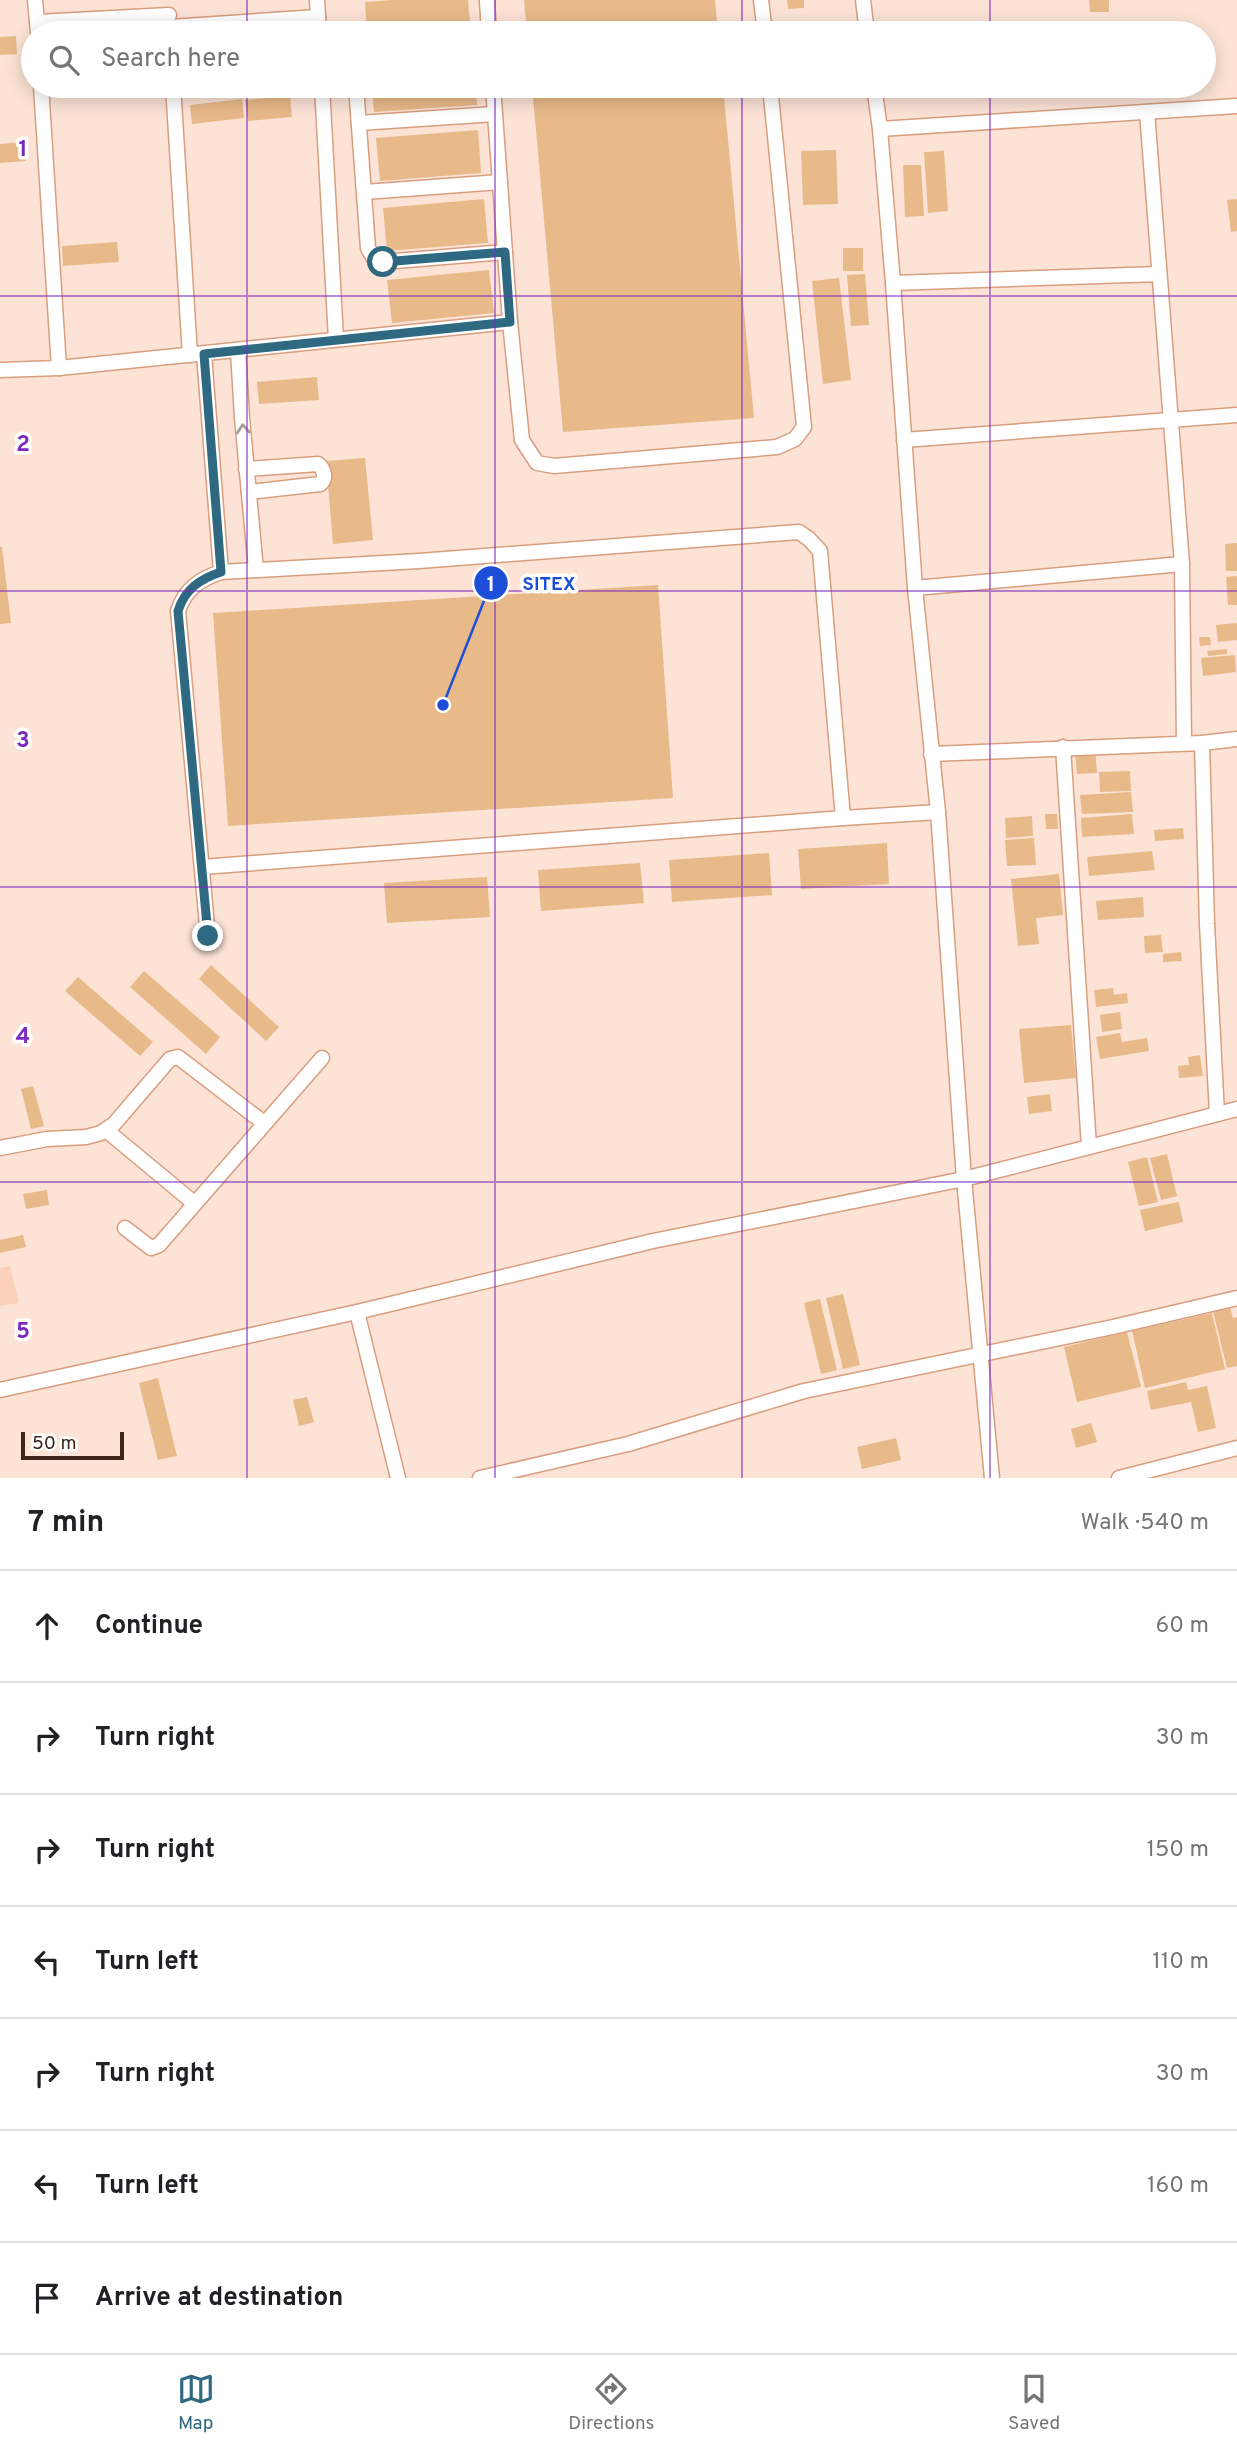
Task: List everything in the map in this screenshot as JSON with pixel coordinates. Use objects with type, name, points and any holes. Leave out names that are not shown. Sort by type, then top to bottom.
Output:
[{"type":"street","points":[[35,0],[37,21]]},
{"type":"street","points":[[317,0],[318,21]]},
{"type":"street","points":[[487,0],[488,21]]},
{"type":"street","points":[[761,0],[764,21]]},
{"type":"street","points":[[863,0],[866,21]]},
{"type":"street","points":[[136,21],[318,17]]},
{"type":"street","points":[[42,98],[59,369]]},
{"type":"street","points":[[174,98],[197,354],[221,572]]},
{"type":"street","points":[[323,98],[336,339]]},
{"type":"street","points":[[357,98],[368,248],[373,257],[383,262],[505,252]]},
{"type":"street","points":[[494,98],[510,322],[522,440],[537,463],[554,466],[777,447],[795,439],[804,427],[771,98]]},
{"type":"street","points":[[876,98],[893,283],[915,588],[937,812],[964,1179],[992,1478]]},
{"type":"street","points":[[880,129],[1237,106]]},
{"type":"street","points":[[1147,112],[1182,564],[1184,743]]},
{"type":"street","points":[[359,122],[495,114]]},
{"type":"street","points":[[365,192],[500,182]]},
{"type":"street","points":[[893,283],[1160,274]]},
{"type":"street","points":[[0,370],[59,369],[510,322]]},
{"type":"street","points":[[238,350],[256,570]]},
{"type":"street","points":[[904,440],[1237,415]]},
{"type":"street","points":[[246,468],[318,464],[324,474],[320,484],[249,492]]},
{"type":"street","points":[[208,936],[178,611],[182,598],[197,582],[221,572],[419,561],[799,532],[820,551],[843,818]]},
{"type":"street","points":[[915,588],[1182,564]]},
{"type":"street","points":[[931,754],[1202,743],[1237,739]]},
{"type":"street","points":[[1202,743],[1207,924],[1217,1114]]},
{"type":"street","points":[[1063,747],[1089,1147]]},
{"type":"street","points":[[202,867],[937,812]]},
{"type":"street","points":[[0,1149],[47,1139],[86,1137],[106,1130],[174,1057],[178,1057],[264,1123]]},
{"type":"street","points":[[125,1228],[150,1248],[155,1248],[322,1058]]},
{"type":"street","points":[[0,1390],[357,1312],[653,1241],[964,1179],[1237,1109]]},
{"type":"street","points":[[106,1130],[194,1203]]},
{"type":"street","points":[[480,1478],[628,1444],[804,1391],[1113,1327],[1237,1298]]},
{"type":"street","points":[[357,1312],[398,1478]]},
{"type":"street","points":[[1119,1478],[1237,1448]]},
{"type":"shaded area","points":[[10,1266],[19,1303],[0,1306],[0,1268]]},
{"type":"building","points":[[468,0],[470,21],[366,21],[365,2]]},
{"type":"building","points":[[524,0],[715,0],[717,21],[526,21]]},
{"type":"building","points":[[787,0],[804,0],[804,8],[788,9]]},
{"type":"building","points":[[1089,0],[1109,0],[1109,12],[1090,12]]},
{"type":"building","points":[[16,36],[17,54],[0,55],[0,37]]},
{"type":"building","points":[[290,98],[292,117],[248,121],[245,100]]},
{"type":"building","points":[[373,98],[477,98],[477,105],[374,112]]},
{"type":"building","points":[[533,98],[724,98],[754,418],[563,432]]},
{"type":"building","points":[[242,99],[244,118],[192,124],[190,105]]},
{"type":"building","points":[[478,130],[481,173],[380,181],[376,138]]},
{"type":"building","points":[[24,142],[26,161],[0,163],[0,144]]},
{"type":"building","points":[[836,150],[838,204],[803,205],[801,151]]},
{"type":"building","points":[[944,151],[948,211],[928,213],[924,152]]},
{"type":"building","points":[[903,165],[921,165],[924,216],[905,217]]},
{"type":"building","points":[[484,199],[488,243],[387,251],[383,208]]},
{"type":"building","points":[[1237,199],[1237,231],[1231,232],[1227,200]]},
{"type":"building","points":[[117,242],[119,262],[63,266],[62,246]]},
{"type":"building","points":[[843,248],[863,248],[863,271],[843,271]]},
{"type":"building","points":[[489,270],[494,313],[392,323],[387,280]]},
{"type":"building","points":[[865,274],[869,325],[851,326],[847,275]]},
{"type":"building","points":[[839,278],[851,380],[823,384],[812,281]]},
{"type":"building","points":[[317,377],[319,400],[259,404],[257,382]]},
{"type":"building","points":[[365,458],[373,540],[333,544],[326,461]]},
{"type":"building","points":[[1237,543],[1237,571],[1226,571],[1225,544]]},
{"type":"building","points":[[0,547],[11,623],[0,624]]},
{"type":"building","points":[[1237,576],[1237,605],[1228,605],[1226,577]]},
{"type":"building","points":[[658,585],[673,798],[228,826],[213,613]]},
{"type":"building","points":[[1237,623],[1237,640],[1218,642],[1216,625]]},
{"type":"building","points":[[1199,637],[1210,637],[1211,645],[1200,646]]},
{"type":"building","points":[[1227,649],[1227,654],[1208,656],[1207,651]]},
{"type":"building","points":[[1235,655],[1236,672],[1203,676],[1201,658]]},
{"type":"building","points":[[1075,749],[1095,749],[1097,773],[1077,774]]},
{"type":"building","points":[[1130,771],[1131,791],[1100,792],[1099,772]]},
{"type":"building","points":[[1131,792],[1133,812],[1082,814],[1080,795]]},
{"type":"building","points":[[1045,814],[1057,814],[1058,829],[1046,829]]},
{"type":"building","points":[[1132,814],[1134,834],[1082,837],[1081,818]]},
{"type":"building","points":[[1032,816],[1033,836],[1006,838],[1005,818]]},
{"type":"building","points":[[1183,828],[1184,839],[1155,841],[1154,830]]},
{"type":"building","points":[[1034,838],[1036,865],[1007,866],[1005,840]]},
{"type":"building","points":[[887,843],[889,884],[801,889],[798,849]]},
{"type":"building","points":[[1152,851],[1155,870],[1089,876],[1087,857]]},
{"type":"building","points":[[769,853],[772,895],[672,902],[669,860]]},
{"type":"building","points":[[640,863],[644,903],[541,911],[538,870]]},
{"type":"building","points":[[1059,874],[1063,915],[1036,918],[1039,944],[1018,946],[1011,879]]},
{"type":"building","points":[[487,877],[490,917],[387,923],[384,883]]},
{"type":"building","points":[[1143,897],[1144,917],[1098,920],[1096,901]]},
{"type":"building","points":[[1161,935],[1163,952],[1145,953],[1144,936]]},
{"type":"building","points":[[1181,952],[1182,961],[1163,962],[1163,954]]},
{"type":"building","points":[[211,965],[279,1027],[266,1041],[199,979]]},
{"type":"building","points":[[144,971],[220,1037],[206,1054],[130,987]]},
{"type":"building","points":[[78,977],[153,1042],[140,1056],[65,991]]},
{"type":"building","points":[[1113,988],[1114,995],[1127,993],[1128,1003],[1096,1007],[1094,990]]},
{"type":"building","points":[[1120,1012],[1122,1029],[1102,1032],[1100,1015]]},
{"type":"building","points":[[1071,1025],[1076,1078],[1024,1083],[1019,1029]]},
{"type":"building","points":[[1120,1033],[1122,1042],[1147,1038],[1149,1051],[1100,1059],[1096,1037]]},
{"type":"building","points":[[1200,1055],[1203,1076],[1179,1078],[1178,1066],[1189,1065],[1188,1057]]},
{"type":"building","points":[[33,1086],[44,1126],[31,1129],[21,1089]]},
{"type":"building","points":[[1050,1094],[1052,1111],[1029,1114],[1027,1097]]},
{"type":"building","points":[[1167,1154],[1177,1196],[1161,1200],[1150,1158]]},
{"type":"building","points":[[1147,1157],[1158,1202],[1139,1206],[1128,1162]]},
{"type":"building","points":[[47,1190],[49,1205],[26,1209],[23,1194]]},
{"type":"building","points":[[1179,1202],[1183,1222],[1145,1231],[1140,1210]]},
{"type":"building","points":[[23,1235],[26,1247],[0,1253],[0,1240]]},
{"type":"building","points":[[843,1294],[860,1365],[843,1369],[826,1298]]},
{"type":"building","points":[[820,1299],[837,1370],[821,1374],[804,1303]]},
{"type":"building","points":[[1230,1307],[1233,1318],[1237,1317],[1237,1366],[1227,1368],[1213,1311]]},
{"type":"building","points":[[1212,1313],[1225,1369],[1145,1388],[1132,1331]]},
{"type":"building","points":[[1127,1332],[1141,1387],[1077,1402],[1064,1347]]},
{"type":"building","points":[[158,1378],[177,1456],[158,1460],[139,1383]]},
{"type":"building","points":[[1186,1382],[1188,1390],[1207,1386],[1216,1428],[1198,1432],[1191,1402],[1151,1410],[1147,1391]]},
{"type":"building","points":[[307,1397],[314,1422],[299,1426],[293,1400]]},
{"type":"building","points":[[1091,1423],[1097,1442],[1076,1448],[1071,1429]]},
{"type":"building","points":[[896,1438],[901,1460],[862,1469],[857,1447]]},
{"type":"place","name":"SITEX","points":[[443,705]]},
{"type":"route","points":[[208,936],[178,611],[182,598],[197,582],[221,572],[204,354],[510,322],[505,252],[383,262]]}]
